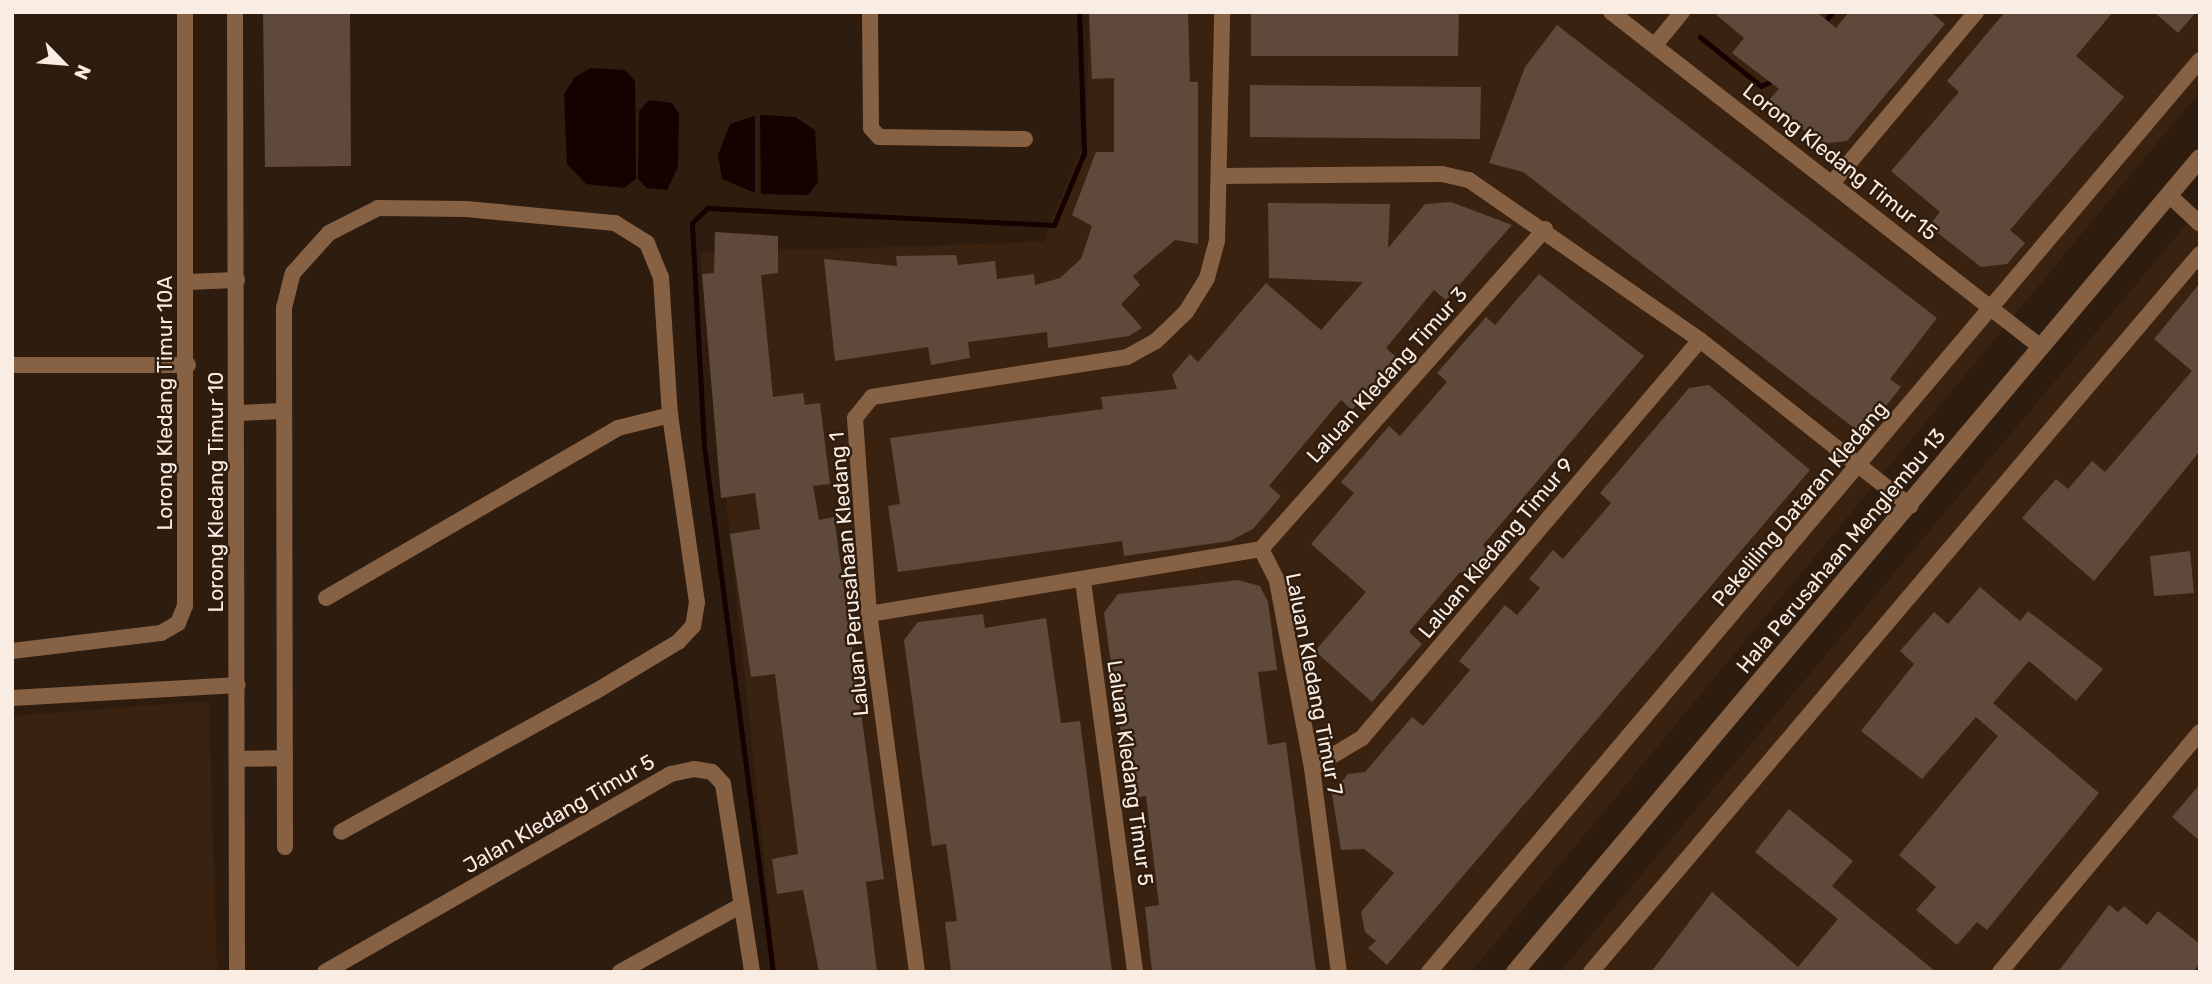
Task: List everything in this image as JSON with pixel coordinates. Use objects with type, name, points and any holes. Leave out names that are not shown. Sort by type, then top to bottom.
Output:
[{"type":"street","name":"Lorong Kledang Timur 10A","points":[[12,651],[161,633],[178,623],[184,606],[188,365],[185,12]]},
{"type":"street","name":"Lorong Kledang Timur 10","points":[[235,12],[237,972]]},
{"type":"street","points":[[870,12],[872,128],[879,137],[1025,139]]},
{"type":"street","name":"Laluan Perusahaan Kledang 1","points":[[916,972],[869,614],[855,418],[872,397],[1127,358],[1156,341],[1186,312],[1207,278],[1217,241],[1222,12]]},
{"type":"street","name":"Lorong Kledang Timur 15","points":[[1611,12],[1833,182],[2042,348]]},
{"type":"street","points":[[1655,45],[1682,12]]},
{"type":"street","points":[[1833,182],[1976,12]]},
{"type":"street","name":"Pekeliling Dataran Kledang","points":[[1429,972],[1860,466],[2200,60]]},
{"type":"street","name":"Hala Perusahaan Menglembu 13","points":[[1515,972],[1910,506],[2200,158]]},
{"type":"street","points":[[1219,176],[1443,174],[1496,193],[1700,340],[1910,506]]},
{"type":"street","points":[[2169,195],[2200,224]]},
{"type":"street","points":[[285,847],[284,308],[293,273],[329,233],[378,208],[466,209],[615,223],[647,243],[661,277],[670,415],[697,602],[693,626],[678,642],[596,691],[341,832]]},
{"type":"street","name":"Laluan Kledang Timur 3","points":[[1261,549],[1545,229]]},
{"type":"street","points":[[1591,972],[2200,254]]},
{"type":"street","points":[[187,282],[237,280]]},
{"type":"street","name":"Laluan Kledang Timur 9","points":[[1312,768],[1362,737],[1700,340]]},
{"type":"street","points":[[12,365],[188,365]]},
{"type":"street","points":[[237,413],[284,411]]},
{"type":"street","points":[[326,598],[618,428],[670,415]]},
{"type":"street","points":[[869,614],[1083,581],[1261,549]]},
{"type":"street","name":"Laluan Kledang Timur 7","points":[[1261,549],[1277,581],[1312,768],[1339,972]]},
{"type":"street","name":"Laluan Kledang Timur 5","points":[[1083,581],[1135,972]]},
{"type":"street","points":[[12,698],[238,685]]},
{"type":"street","points":[[2000,972],[2200,732]]},
{"type":"street","points":[[237,759],[285,758]]},
{"type":"street","name":"Jalan Kledang Timur 5","points":[[325,972],[671,774],[694,769],[712,772],[723,784],[752,972]]},
{"type":"street","points":[[620,972],[742,905]]},
{"type":"shaded area","points":[[1089,12],[2200,12],[2200,91],[1471,972],[776,972],[700,253],[1043,242],[1086,138]]},
{"type":"shaded area","points":[[591,68],[625,70],[635,81],[636,179],[624,188],[586,184],[567,164],[564,94],[575,77]]},
{"type":"shaded area","points":[[649,100],[672,103],[679,114],[678,167],[667,190],[647,188],[638,179],[639,111]]},
{"type":"shaded area","points":[[760,115],[795,117],[815,130],[818,182],[808,195],[761,194]]},
{"type":"shaded area","points":[[755,116],[755,193],[722,179],[718,155],[730,124]]},
{"type":"shaded area","points":[[2200,208],[2200,972],[1560,972]]},
{"type":"shaded area","points":[[209,701],[217,972],[12,972],[12,716]]},
{"type":"building","points":[[263,12],[350,12],[351,166],[265,167]]},
{"type":"building","points":[[1089,12],[1188,12],[1190,82],[1198,82],[1198,244],[1175,240],[1133,276],[1140,285],[1121,304],[1142,328],[1129,336],[1048,348],[1047,332],[968,342],[970,358],[931,365],[928,347],[835,361],[824,259],[897,266],[896,256],[956,255],[958,265],[995,261],[997,279],[1034,274],[1035,285],[1060,278],[1081,259],[1092,226],[1072,215],[1096,152],[1114,152],[1114,78],[1092,79]]},
{"type":"building","points":[[1251,12],[1459,12],[1458,56],[1251,56]]},
{"type":"building","points":[[1713,12],[1817,12],[1836,28],[1849,12],[1931,12],[1945,24],[1847,141],[1820,144],[1769,100],[1779,89],[1732,53],[1744,38]]},
{"type":"building","points":[[2005,12],[2113,12],[2076,56],[2124,97],[2010,230],[2025,243],[2007,264],[1981,267],[1929,226],[1940,212],[1891,171],[1959,92],[1947,81]]},
{"type":"building","points":[[2154,12],[2196,12],[2178,33]]},
{"type":"building","points":[[1557,25],[1937,318],[1890,379],[1901,387],[1863,435],[1523,172],[1489,163],[1525,67]]},
{"type":"building","points":[[1250,85],[1481,87],[1480,139],[1250,137]]},
{"type":"building","points":[[1451,202],[1512,225],[1446,300],[1434,290],[1386,348],[1397,358],[1352,410],[1341,400],[1269,486],[1281,496],[1253,529],[1230,541],[1124,556],[1122,541],[898,572],[888,506],[900,504],[890,438],[1103,409],[1101,397],[1177,389],[1172,375],[1190,354],[1198,362],[1266,283],[1321,330],[1363,282],[1269,278],[1268,203],[1390,204],[1388,248],[1425,204]]},
{"type":"building","points":[[715,232],[778,236],[778,273],[761,275],[773,397],[803,393],[805,405],[820,403],[830,484],[813,486],[819,520],[834,517],[884,879],[866,882],[877,972],[819,972],[803,890],[777,894],[772,859],[798,854],[775,674],[751,677],[730,534],[760,529],[755,493],[721,498],[702,274],[714,273]]},
{"type":"building","points":[[1539,274],[1644,356],[1483,545],[1495,556],[1472,583],[1460,572],[1409,632],[1422,644],[1372,702],[1315,651],[1366,592],[1311,544],[1354,493],[1341,482],[1389,426],[1400,436],[1447,382],[1437,373],[1486,317],[1495,325]]},
{"type":"building","points":[[2200,283],[2200,451],[2094,581],[2022,518],[2056,479],[2068,489],[2092,461],[2105,472],[2192,371],[2154,339]]},
{"type":"building","points":[[1709,385],[1810,470],[1387,965],[1368,948],[1376,941],[1365,932],[1361,912],[1394,873],[1364,849],[1341,850],[1332,794],[1348,774],[1365,772],[1412,717],[1423,726],[1470,670],[1459,661],[1505,605],[1517,615],[1540,588],[1529,579],[1553,550],[1563,559],[1611,503],[1600,493],[1689,388]]},
{"type":"building","points":[[2190,551],[2194,593],[2154,596],[2150,556]]},
{"type":"building","points":[[1238,580],[1260,586],[1268,602],[1277,670],[1258,672],[1268,745],[1286,742],[1316,972],[1152,972],[1145,907],[1159,905],[1146,796],[1130,799],[1104,613],[1118,594]]},
{"type":"building","points":[[1980,587],[2020,621],[2028,611],[2103,669],[2076,701],[2029,661],[1993,703],[2099,793],[1987,930],[1977,922],[1957,945],[1916,910],[1936,887],[1899,855],[1998,736],[1976,717],[1922,779],[1861,731],[1914,664],[1900,651],[1934,612],[1948,624]]},
{"type":"building","points":[[983,614],[985,628],[1046,618],[1061,723],[1080,721],[1112,972],[951,972],[945,922],[957,921],[946,844],[932,846],[904,640],[918,622]]},
{"type":"building","points":[[2200,784],[2200,841],[2172,817]]},
{"type":"building","points":[[1789,809],[1853,861],[1832,886],[1936,972],[1651,972],[1712,892],[1798,967],[1838,919],[1755,852]]},
{"type":"building","points":[[2109,905],[2118,912],[2124,906],[2147,925],[2158,911],[2200,944],[2200,963],[2193,972],[2058,972]]},
{"type":"waterway","points":[[773,972],[704,446],[692,223],[707,208],[1054,225],[1084,153],[1079,12]]},
{"type":"waterway","points":[[1823,23],[1833,12]]},
{"type":"waterway","points":[[1700,37],[1761,86],[1776,79]]}]
